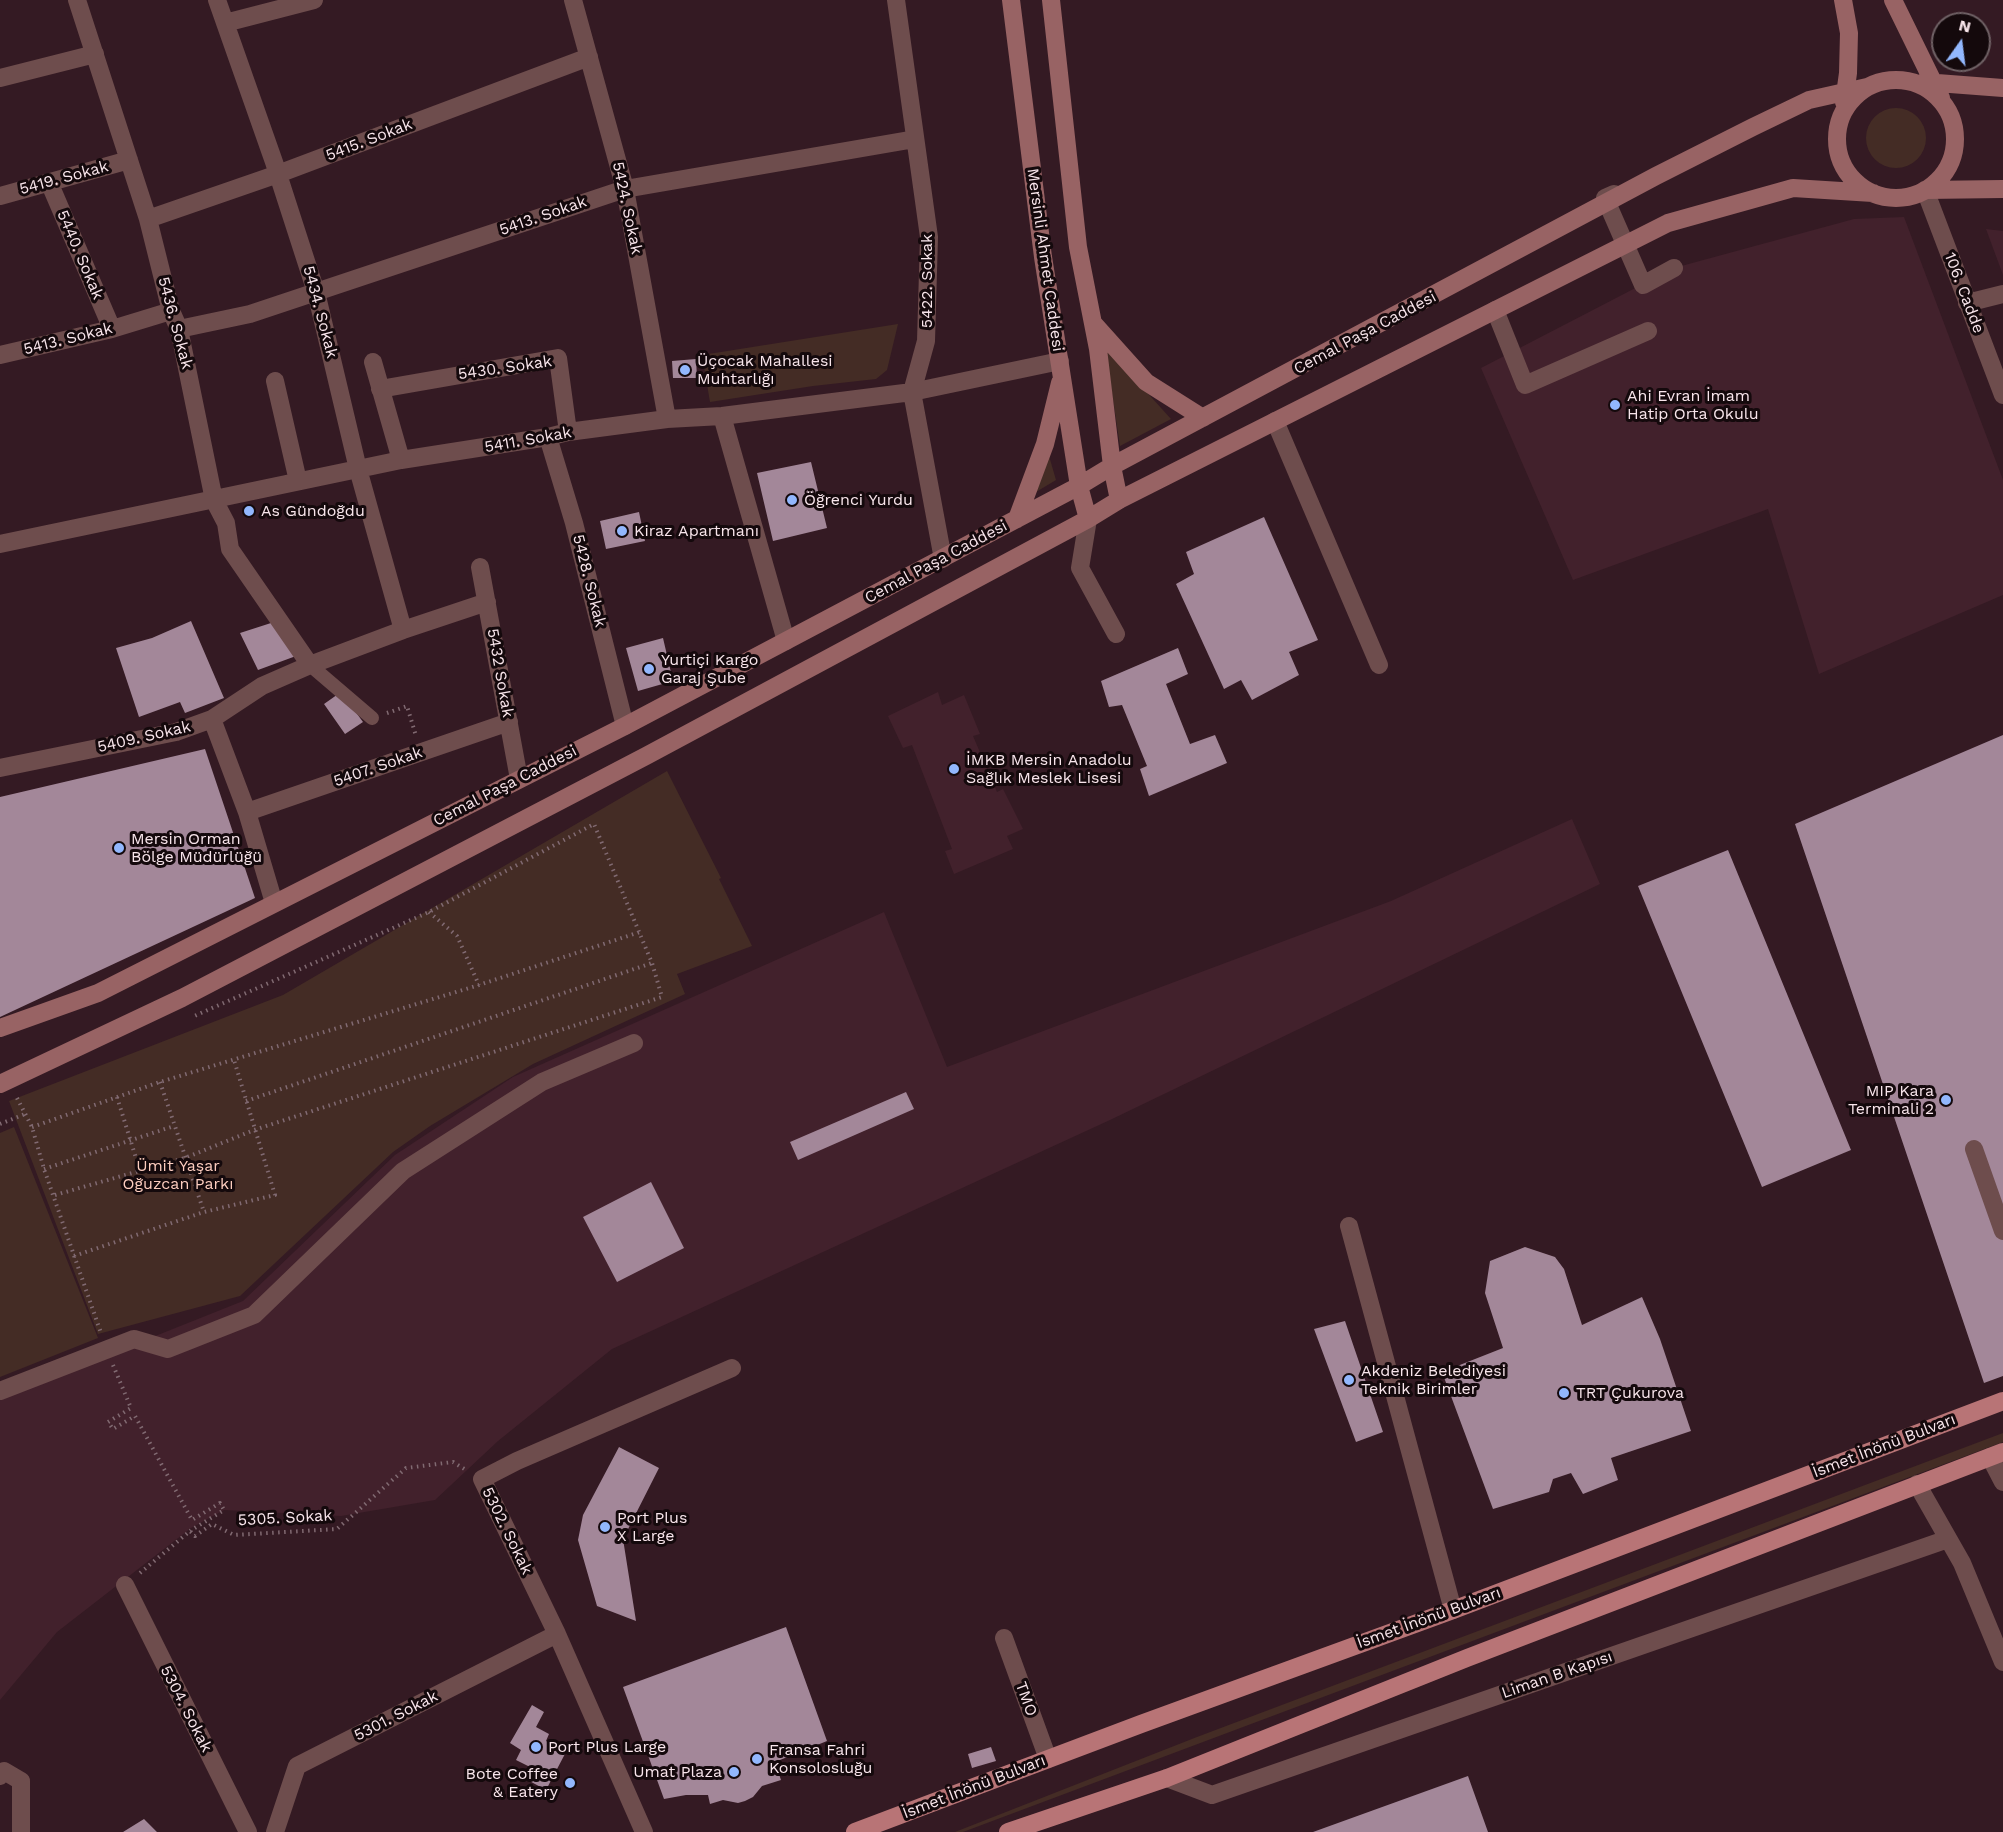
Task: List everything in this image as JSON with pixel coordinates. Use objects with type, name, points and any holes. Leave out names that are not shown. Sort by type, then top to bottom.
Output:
[{"type":"main road","name":"Mersinli Ahmet Caddesi","points":[[1011,0],[1043,257],[1079,486],[1088,519]]},
{"type":"main road","name":"Mersinli Ahmet Caddesi","points":[[1051,0],[1078,247],[1098,349],[1112,466],[1119,500]]},
{"type":"main road","points":[[1843,0],[1850,33],[1845,92],[1837,132],[1838,151],[1845,169],[1857,183],[1873,194],[1890,198],[1908,197],[1925,190],[1940,178],[1951,163],[1955,144],[1954,125],[1893,0]]},
{"type":"main road","points":[[1842,114],[1853,98],[1867,87],[1883,81],[1901,80],[2003,88]]},
{"type":"main road","points":[[1901,80],[1918,84],[1934,93],[1946,108]]},
{"type":"main road","name":"Cemal Paşa Caddesi","points":[[0,1028],[98,993],[625,726],[943,559],[1112,466],[1641,184],[1809,100],[1867,87]]},
{"type":"main road","name":"Cemal Paşa Caddesi","points":[[1,1081],[182,998],[646,756],[1088,519],[1119,500],[1668,223],[1793,188],[1873,194]]},
{"type":"main road","points":[[1925,190],[2003,189]]},
{"type":"main road","points":[[1093,323],[1146,382],[1203,418]]},
{"type":"main road","points":[[1017,519],[1045,444],[1061,368]]},
{"type":"main road","name":"İsmet İnönü Bulvarı","points":[[855,1832],[1453,1610],[2003,1401]]},
{"type":"main road","points":[[1008,1832],[1167,1778],[1467,1658],[1996,1454]]},
{"type":"street","name":"5436. Sokak","points":[[77,0],[148,219],[171,311],[179,329],[214,500],[226,523],[230,549],[310,665]]},
{"type":"street","name":"5434. Sokak","points":[[217,0],[278,174],[316,292],[358,469],[403,630]]},
{"type":"street","points":[[225,23],[314,0]]},
{"type":"street","name":"5424. Sokak","points":[[575,0],[625,189],[667,419]]},
{"type":"street","name":"5422. Sokak","points":[[896,0],[928,237],[926,341],[912,392],[943,559]]},
{"type":"street","points":[[0,78],[95,54]]},
{"type":"street","name":"5415. Sokak","points":[[148,219],[278,174],[589,57]]},
{"type":"street","name":"5413. Sokak","points":[[179,329],[250,314],[625,189],[915,138]]},
{"type":"street","name":"5419. Sokak","points":[[0,196],[129,160]]},
{"type":"street","name":"5440. Sokak","points":[[49,182],[112,329]]},
{"type":"street","points":[[1641,184],[1605,198],[1643,285],[1674,268]]},
{"type":"street","name":"106. Cadde","points":[[1925,190],[2003,395]]},
{"type":"street","points":[[1967,303],[2003,294]]},
{"type":"street","points":[[1495,310],[1525,385],[1648,331]]},
{"type":"street","name":"5413. Sokak","points":[[0,356],[112,329],[171,311]]},
{"type":"street","name":"5430. Sokak","points":[[380,388],[558,358],[568,432]]},
{"type":"street","points":[[373,362],[401,460]]},
{"type":"street","name":"5411. Sokak","points":[[0,544],[401,460],[568,432],[667,419],[722,416],[912,392],[1061,368]]},
{"type":"street","points":[[275,381],[298,481]]},
{"type":"street","points":[[722,416],[786,641]]},
{"type":"street","points":[[1275,421],[1379,665]]},
{"type":"street","name":"5428. Sokak","points":[[548,437],[574,523],[625,726]]},
{"type":"street","points":[[1088,519],[1080,568],[1116,634]]},
{"type":"street","name":"5432 Sokak","points":[[480,567],[519,779]]},
{"type":"street","name":"5409. Sokak","points":[[0,768],[176,732],[212,719],[262,686],[310,665],[487,602]]},
{"type":"street","points":[[212,719],[247,812],[274,903]]},
{"type":"street","name":"5407. Sokak","points":[[247,812],[509,722]]},
{"type":"street","points":[[0,1391],[134,1339],[168,1349],[254,1315],[403,1171],[542,1082],[634,1043]]},
{"type":"street","points":[[1974,1149],[2003,1231]]},
{"type":"street","points":[[1349,1226],[1453,1610]]},
{"type":"street","name":"5302. Sokak","points":[[644,1832],[557,1634],[482,1479],[517,1461],[732,1368]]},
{"type":"street","points":[[1996,1454],[2003,1482]]},
{"type":"street","points":[[1917,1484],[1962,1563],[2003,1662]]},
{"type":"street","name":"Liman B Kapısı","points":[[1167,1778],[1212,1795],[1948,1539]]},
{"type":"street","name":"5304. Sokak","points":[[125,1586],[248,1832]]},
{"type":"street","name":"5301. Sokak","points":[[275,1832],[297,1766],[557,1634]]},
{"type":"street","name":"TMO","points":[[1004,1638],[1048,1759]]},
{"type":"street","points":[[0,1776],[4,1771],[21,1781],[21,1832]]},
{"type":"lane","points":[[310,665],[372,718]]},
{"type":"path","points":[[372,718],[407,706],[421,752]]},
{"type":"path","points":[[55,1195],[185,1158],[255,1130],[662,997],[640,932],[594,824],[429,912],[188,1019]]},
{"type":"path","points":[[429,912],[457,936],[479,985]]},
{"type":"path","points":[[32,1127],[160,1082],[479,985],[640,932]]},
{"type":"path","points":[[246,1101],[652,963]]},
{"type":"path","points":[[74,1256],[204,1212],[275,1195],[234,1060]]},
{"type":"path","points":[[1,1081],[15,1096],[32,1127],[44,1169],[55,1195],[106,1350],[131,1408],[108,1422],[113,1429],[135,1416],[192,1520],[220,1503],[224,1510],[190,1531]]},
{"type":"path","points":[[160,1082],[204,1212]]},
{"type":"path","points":[[117,1097],[140,1171]]},
{"type":"path","points":[[0,1124],[25,1114]]},
{"type":"path","points":[[44,1169],[174,1126]]},
{"type":"path","name":"5305. Sokak","points":[[125,1586],[190,1531],[195,1536],[212,1524],[234,1535],[337,1529],[406,1468],[453,1462],[482,1479]]},
{"type":"shaded area","points":[[1904,217],[2003,480],[2003,595],[1819,674],[1768,509],[1573,580],[1481,368],[1674,268],[1854,219]]},
{"type":"shaded area","points":[[1986,229],[2003,231],[2003,275]]},
{"type":"shaded area","name":"İMKB Mersin Anadolu Sağlık Meslek Lisesi","points":[[938,692],[942,705],[964,695],[980,734],[973,736],[997,792],[1003,789],[1023,829],[1007,836],[1013,849],[954,874],[945,851],[952,849],[912,745],[903,748],[888,716]]},
{"type":"shaded area","points":[[1572,819],[1600,884],[1110,1120],[612,1349],[498,1441],[435,1500],[341,1516],[224,1510],[191,1528],[57,1632],[0,1700],[0,1398],[243,1301],[395,1155],[513,1077],[884,912],[947,1067],[1391,901]]},
{"type":"green space","points":[[1890,108],[1902,108],[1913,113],[1921,121],[1926,138],[1924,150],[1913,163],[1902,168],[1890,168],[1879,163],[1871,155],[1866,144],[1866,132],[1871,121],[1879,113]]},
{"type":"green space","points":[[898,324],[887,370],[876,379],[710,402],[702,355]]},
{"type":"green space","points":[[1105,346],[1171,419],[1120,446]]},
{"type":"green space","points":[[1047,449],[1056,480],[1031,495]]},
{"type":"green space","name":"Ümit Yaşar Oğuzcan Parkı","points":[[667,771],[721,878],[719,879],[752,946],[677,974],[685,994],[533,1064],[430,1126],[393,1152],[240,1296],[98,1334],[9,1101],[283,995]]},
{"type":"green space","points":[[14,1127],[98,1338],[0,1377],[0,1133]]},
{"type":"green space","points":[[2003,1433],[2003,1442],[963,1832],[955,1832],[1197,1737]]},
{"type":"building","name":"Üçocak Mahallesi Muhtarlığı","points":[[696,359],[697,378],[673,378],[672,361]]},
{"type":"building","name":"Öğrenci Yurdu","points":[[811,462],[827,528],[773,541],[757,473]]},
{"type":"building","name":"Kiraz Apartmanı","points":[[639,512],[645,541],[606,549],[600,521]]},
{"type":"building","points":[[1264,517],[1318,640],[1289,652],[1299,675],[1252,700],[1241,680],[1224,689],[1176,584],[1194,574],[1186,552]]},
{"type":"building","points":[[191,621],[224,698],[185,713],[180,702],[139,717],[116,648],[152,638]]},
{"type":"building","points":[[271,623],[296,656],[258,670],[240,633]]},
{"type":"building","points":[[663,638],[673,681],[638,691],[626,648]]},
{"type":"building","points":[[1178,648],[1188,674],[1166,684],[1190,744],[1215,735],[1227,763],[1149,796],[1140,769],[1147,766],[1122,705],[1109,707],[1101,681]]},
{"type":"building","points":[[341,692],[363,722],[345,734],[324,704]]},
{"type":"building","name":"MIP Kara Terminali 2","points":[[2003,735],[2003,1376],[1984,1383],[1795,824]]},
{"type":"building","name":"Mersin Orman Bölge Müdürlüğü","points":[[205,749],[255,898],[0,1017],[0,797]]},
{"type":"building","points":[[1728,850],[1851,1150],[1762,1187],[1638,886]]},
{"type":"building","points":[[906,1092],[914,1109],[798,1160],[790,1142]]},
{"type":"building","points":[[651,1182],[684,1248],[617,1282],[583,1217]]},
{"type":"building","name":"TRT Çukurova","points":[[1525,1247],[1555,1257],[1564,1269],[1582,1325],[1642,1297],[1660,1339],[1691,1431],[1611,1458],[1618,1480],[1583,1494],[1571,1473],[1553,1479],[1549,1492],[1493,1509],[1442,1372],[1503,1348],[1485,1293],[1490,1261]]},
{"type":"building","name":"Akdeniz Belediyesi Teknik Birimler","points":[[1345,1321],[1383,1432],[1356,1442],[1314,1329]]},
{"type":"building","name":"Port Plus X Large","points":[[619,1447],[659,1468],[623,1539],[636,1621],[597,1606],[578,1540],[583,1515]]},
{"type":"building","points":[[786,1627],[827,1741],[775,1762],[781,1780],[762,1786],[753,1797],[745,1801],[738,1803],[723,1800],[710,1804],[708,1795],[686,1795],[664,1799],[623,1687]]},
{"type":"building","name":"Port Plus Large","points":[[532,1705],[544,1712],[536,1727],[549,1734],[546,1741],[566,1752],[546,1790],[524,1778],[530,1767],[516,1760],[521,1750],[510,1743]]},
{"type":"building","points":[[991,1747],[996,1761],[972,1768],[968,1754]]},
{"type":"building","points":[[1468,1776],[1488,1832],[1313,1832]]},
{"type":"building","points":[[144,1819],[157,1832],[123,1832]]},
{"type":"place","name":"Üçocak Mahallesi Muhtarlığı","points":[[685,370]]},
{"type":"place","name":"Ahi Evran İmam Hatip Orta Okulu","points":[[1615,405]]},
{"type":"place","name":"Öğrenci Yurdu","points":[[792,500]]},
{"type":"place","name":"As Gündoğdu","points":[[249,511]]},
{"type":"place","name":"Kiraz Apartmanı","points":[[622,531]]},
{"type":"place","name":"Yurtiçi Kargo Garaj Şube","points":[[649,669]]},
{"type":"place","name":"İMKB Mersin Anadolu Sağlık Meslek Lisesi","points":[[954,769]]},
{"type":"place","name":"Mersin Orman Bölge Müdürlüğü","points":[[119,848]]},
{"type":"place","name":"MIP Kara Terminali 2","points":[[1946,1100]]},
{"type":"place","name":"Akdeniz Belediyesi Teknik Birimler","points":[[1349,1380]]},
{"type":"place","name":"TRT Çukurova","points":[[1564,1393]]},
{"type":"place","name":"Port Plus X Large","points":[[605,1527]]},
{"type":"place","name":"Port Plus Large","points":[[536,1747]]},
{"type":"place","name":"Fransa Fahri Konsolosluğu","points":[[757,1759]]},
{"type":"place","name":"Umat Plaza","points":[[734,1772]]},
{"type":"place","name":"Bote Coffee & Eatery","points":[[570,1783]]}]
